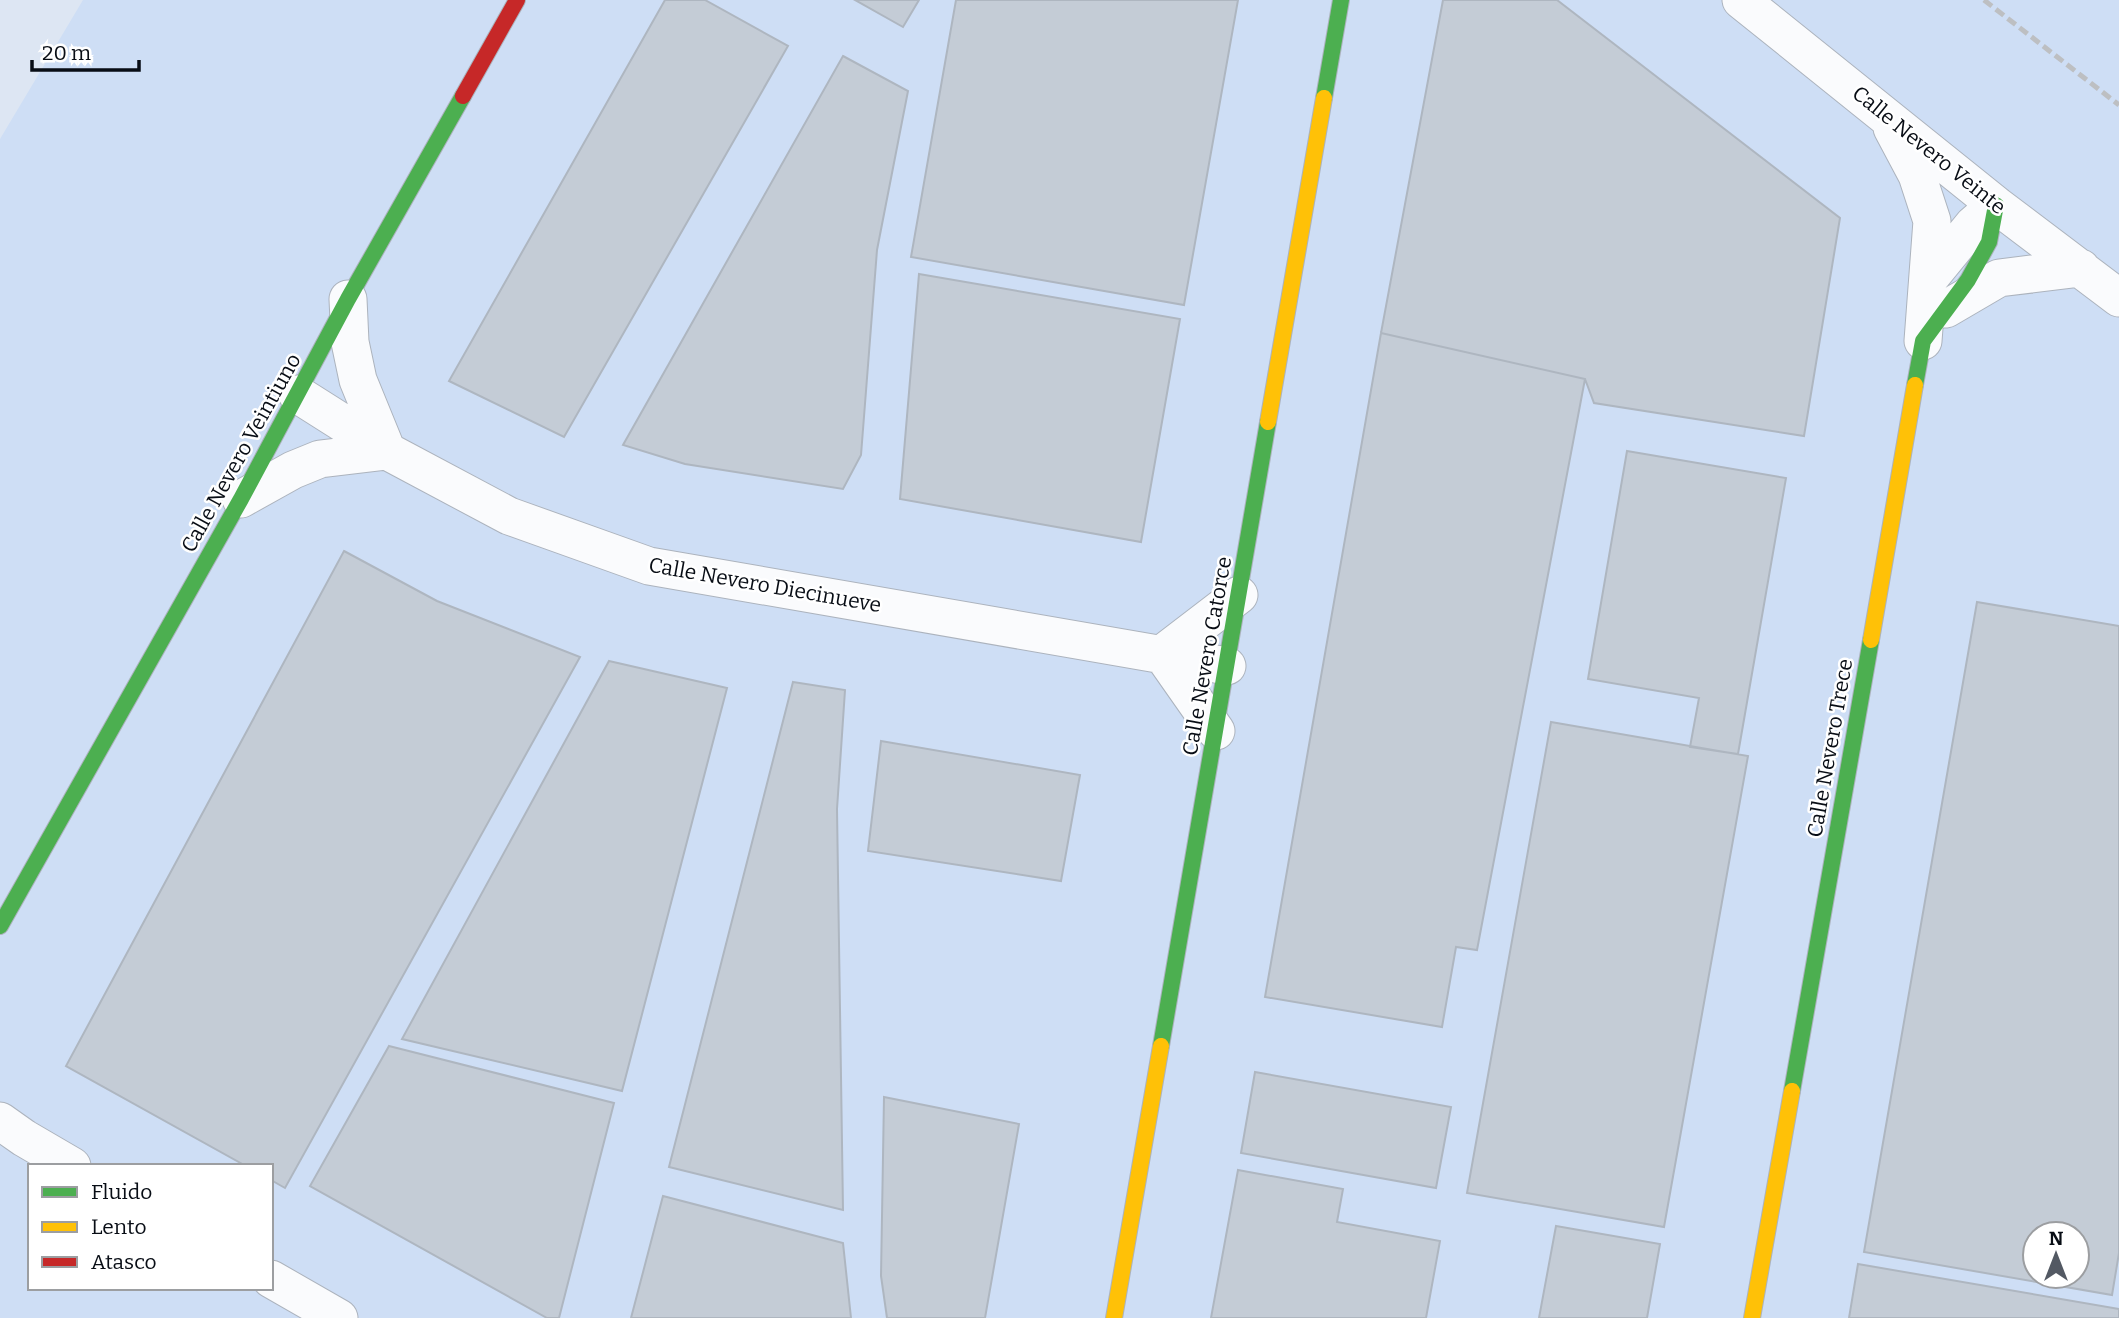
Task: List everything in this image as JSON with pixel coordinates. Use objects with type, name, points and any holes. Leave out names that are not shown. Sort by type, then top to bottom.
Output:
[{"type":"street","name":"Calle Nevero Veintiuno","points":[[0,926],[241,499],[348,299],[516,0]]},
{"type":"street","name":"Calle Nevero Catorce","points":[[1114,1318],[1341,0]]},
{"type":"street","name":"Calle Nevero Veinte","points":[[1741,0],[1996,205],[2119,298]]},
{"type":"street","points":[[1885,114],[1917,175],[1932,221],[1937,294]]},
{"type":"street","points":[[1923,341],[1937,294],[1973,225],[1996,205]]},
{"type":"street","points":[[1937,294],[1999,278],[2081,268]]},
{"type":"street","points":[[241,499],[293,470],[320,459],[387,451],[358,380],[350,342],[348,299]]},
{"type":"street","name":"Calle Nevero Trece","points":[[1752,1318],[1923,341]]},
{"type":"street","name":"Calle Nevero Diecinueve","points":[[297,394],[387,451],[509,516],[649,566],[1227,666]]},
{"type":"street","points":[[1216,731],[1162,654],[1239,595]]},
{"type":"street","points":[[7,1127],[69,1164]]},
{"type":"street","points":[[273,1280],[339,1318]]},
{"type":"shaded area","points":[[83,0],[2119,0],[2119,1318],[0,1318],[0,139]]},
{"type":"building","points":[[665,0],[705,0],[788,46],[564,437],[449,381]]},
{"type":"building","points":[[855,0],[919,0],[903,27]]},
{"type":"building","points":[[956,0],[1238,0],[1184,305],[911,257]]},
{"type":"building","points":[[1443,0],[1557,0],[1840,218],[1804,436],[1594,403],[1585,379],[1381,333]]},
{"type":"building","points":[[843,56],[908,91],[877,250],[861,455],[843,489],[685,464],[623,445]]},
{"type":"building","points":[[919,274],[1180,319],[1141,542],[900,499]]},
{"type":"building","points":[[1381,333],[1585,379],[1477,950],[1456,947],[1442,1027],[1265,997]]},
{"type":"building","points":[[1627,451],[1786,478],[1738,754],[1690,747],[1699,698],[1588,679]]},
{"type":"building","points":[[344,551],[437,601],[580,657],[285,1188],[273,1181],[273,1164],[242,1164],[66,1066]]},
{"type":"building","points":[[1977,602],[2119,626],[2119,1253],[2112,1295],[2083,1290],[2091,1290],[2091,1220],[2021,1220],[2021,1279],[1864,1252]]},
{"type":"building","points":[[609,661],[727,688],[622,1091],[402,1039]]},
{"type":"building","points":[[793,682],[845,690],[837,809],[843,1210],[669,1167]]},
{"type":"building","points":[[1551,722],[1748,756],[1664,1227],[1467,1193]]},
{"type":"building","points":[[881,741],[1080,775],[1061,881],[868,851]]},
{"type":"building","points":[[389,1046],[614,1103],[559,1318],[547,1318],[310,1186]]},
{"type":"building","points":[[1255,1072],[1451,1107],[1436,1188],[1241,1153]]},
{"type":"building","points":[[884,1097],[1019,1124],[985,1318],[887,1318],[881,1276]]},
{"type":"building","points":[[1238,1170],[1343,1189],[1337,1222],[1440,1241],[1426,1318],[1211,1318]]},
{"type":"building","points":[[663,1196],[843,1243],[851,1318],[631,1318]]},
{"type":"building","points":[[1556,1226],[1660,1244],[1647,1318],[1539,1318]]},
{"type":"building","points":[[1858,1264],[2119,1309],[2119,1318],[1849,1318]]},
{"type":"railway","points":[[1984,0],[2119,105]]},
{"type":"traffic: fast","points":[[1324,98],[1341,0]]},
{"type":"traffic: fast","points":[[0,926],[241,499],[348,299],[463,96]]},
{"type":"traffic: fast","points":[[1915,385],[1923,341],[1968,280],[1989,242],[1996,205]]},
{"type":"traffic: fast","points":[[1161,1046],[1268,422]]},
{"type":"traffic: fast","points":[[1792,1091],[1871,640]]},
{"type":"traffic: slow","points":[[1268,422],[1324,98]]},
{"type":"traffic: slow","points":[[1871,640],[1915,385]]},
{"type":"traffic: slow","points":[[1114,1318],[1161,1046]]},
{"type":"traffic: slow","points":[[1752,1318],[1792,1091]]},
{"type":"traffic: jam","points":[[463,96],[517,0]]}]
